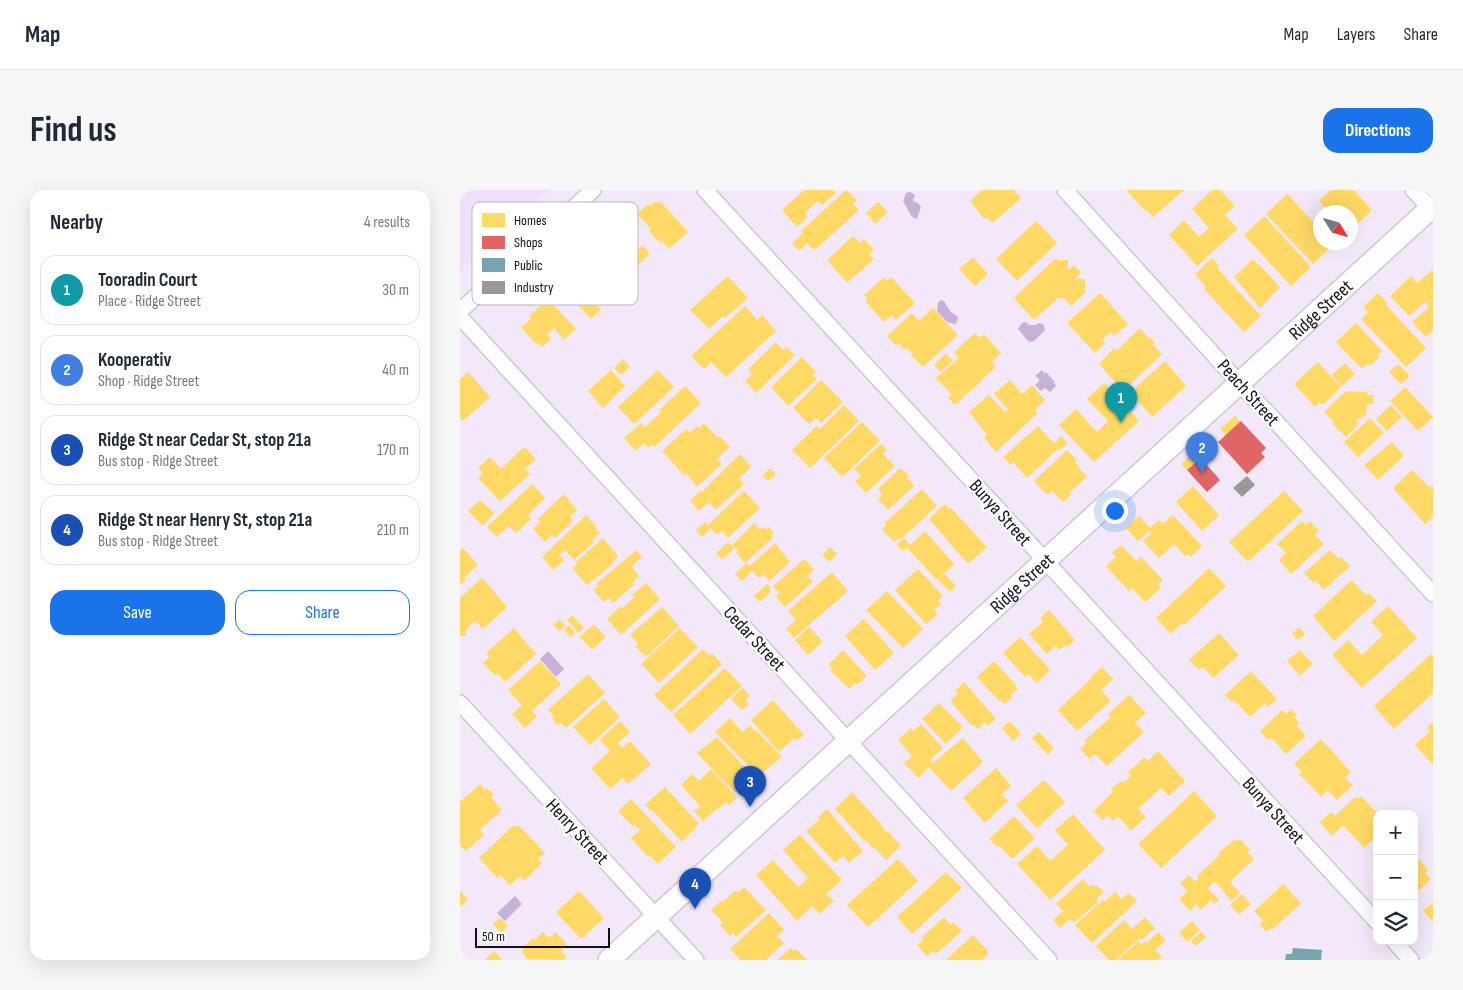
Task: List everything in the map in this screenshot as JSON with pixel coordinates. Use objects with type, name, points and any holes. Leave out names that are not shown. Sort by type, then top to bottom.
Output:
[{"type":"street","points":[[579,202],[592,190]]},
{"type":"street","name":"Bunya Street","points":[[705,190],[1373,918]]},
{"type":"street","name":"Peach Street","points":[[1064,190],[1433,594]]},
{"type":"street","points":[[1413,190],[1432,208]]},
{"type":"street","name":"Ridge Street","points":[[609,960],[1432,208]]},
{"type":"street","points":[[460,311],[472,300]]},
{"type":"street","name":"Cedar Street","points":[[460,317],[1049,960]]},
{"type":"street","name":"Henry Street","points":[[460,703],[696,960]]},
{"type":"street","points":[[1398,945],[1411,960]]},
{"type":"shaded area","points":[[460,190],[550,190],[537,202],[472,202],[472,260],[460,271]]},
{"type":"shaded area","points":[[910,192],[915,195],[913,201],[921,207],[917,219],[912,217],[903,201],[906,193]]},
{"type":"shaded area","points":[[941,300],[958,317],[955,324],[947,322],[937,311],[938,303]]},
{"type":"shaded area","points":[[1026,322],[1029,325],[1043,324],[1045,330],[1034,341],[1029,342],[1018,329],[1022,323]]},
{"type":"shaded area","points":[[1042,370],[1055,382],[1056,386],[1050,392],[1045,388],[1041,391],[1035,385],[1039,382],[1039,379],[1035,376]]},
{"type":"shaded area","points":[[548,651],[564,669],[556,677],[540,659]]},
{"type":"shaded area","points":[[515,896],[522,904],[505,921],[497,913]]},
{"type":"building: Homes","points":[[804,190],[833,190],[836,193],[822,205],[818,201],[805,213],[808,217],[797,227],[782,210]]},
{"type":"building: Homes","points":[[846,190],[857,200],[853,204],[859,210],[817,248],[813,250],[807,243],[799,251],[792,243],[803,233],[801,231]]},
{"type":"building: Homes","points":[[982,190],[1014,190],[1021,198],[993,223],[986,217],[984,219],[970,201]]},
{"type":"building: Homes","points":[[1126,190],[1184,190],[1153,217]]},
{"type":"building: Homes","points":[[1212,190],[1220,190],[1235,206],[1225,215],[1238,229],[1197,266],[1169,235],[1184,220],[1199,237],[1209,228],[1192,209]]},
{"type":"building: Homes","points":[[1331,190],[1354,190],[1372,210],[1358,223],[1358,205],[1323,205],[1319,201]]},
{"type":"building: Homes","points":[[1287,194],[1313,222],[1313,250],[1328,250],[1313,264],[1266,214]]},
{"type":"building: Homes","points":[[655,201],[657,203],[660,201],[688,232],[669,249],[662,241],[660,243],[649,231],[651,229],[638,215],[648,204],[650,206]]},
{"type":"building: Homes","points":[[878,202],[888,212],[875,224],[866,213]]},
{"type":"building: Homes","points":[[1264,216],[1311,267],[1291,286],[1244,235]]},
{"type":"building: Homes","points":[[1036,221],[1057,243],[1017,281],[996,259]]},
{"type":"building: Homes","points":[[853,236],[860,243],[864,239],[874,250],[869,254],[874,259],[847,283],[827,260]]},
{"type":"building: Homes","points":[[643,245],[650,254],[638,265],[638,249]]},
{"type":"building: Homes","points":[[973,257],[988,274],[975,286],[959,269]]},
{"type":"building: Homes","points":[[1056,258],[1057,260],[1068,260],[1068,270],[1074,265],[1081,273],[1075,279],[1085,279],[1086,292],[1071,306],[1064,298],[1058,298],[1034,320],[1014,298]]},
{"type":"building: Homes","points":[[1212,258],[1219,266],[1217,268],[1261,316],[1244,332],[1204,289],[1206,287],[1195,274]]},
{"type":"building: Homes","points":[[1253,259],[1280,287],[1260,308],[1234,277]]},
{"type":"building: Homes","points":[[1432,270],[1433,330],[1426,337],[1412,322],[1429,307],[1425,302],[1409,316],[1390,296],[1411,276],[1417,283]]},
{"type":"building: Homes","points":[[728,276],[748,298],[709,329],[690,310]]},
{"type":"building: Homes","points":[[884,277],[887,281],[891,277],[915,303],[896,320],[892,315],[884,322],[866,302],[868,300],[864,295]]},
{"type":"building: Homes","points":[[1100,293],[1128,324],[1114,336],[1110,332],[1102,340],[1105,343],[1095,353],[1067,323]]},
{"type":"building: Homes","points":[[1378,293],[1387,303],[1386,305],[1426,348],[1406,367],[1361,319],[1368,312],[1363,307]]},
{"type":"building: Homes","points":[[542,305],[554,305],[576,329],[564,340],[554,328],[547,334],[551,339],[542,347],[536,344],[521,327],[531,319],[529,316]]},
{"type":"building: Homes","points":[[578,305],[597,305],[601,309],[591,319]]},
{"type":"building: Homes","points":[[745,306],[757,320],[762,315],[776,331],[726,377],[711,362],[704,369],[691,356]]},
{"type":"building: Homes","points":[[933,308],[958,335],[923,367],[911,355],[907,347],[904,350],[898,343],[896,346],[887,336],[912,313],[919,321]]},
{"type":"building: Homes","points":[[1356,323],[1382,351],[1370,366],[1368,363],[1362,369],[1336,342]]},
{"type":"building: Homes","points":[[1139,329],[1149,339],[1150,337],[1155,343],[1153,345],[1162,354],[1123,391],[1099,364],[1114,348],[1116,351]]},
{"type":"building: Homes","points":[[975,333],[979,338],[984,334],[1001,353],[992,362],[996,367],[955,405],[948,398],[952,395],[936,378],[959,358],[954,352]]},
{"type":"building: Homes","points":[[776,342],[783,350],[786,347],[795,355],[756,393],[745,381],[752,374],[748,369]]},
{"type":"building: Homes","points":[[946,353],[953,361],[940,372],[934,365]]},
{"type":"building: Homes","points":[[802,357],[816,372],[813,375],[817,379],[788,406],[771,387]]},
{"type":"building: Homes","points":[[623,359],[630,367],[621,375],[614,368]]},
{"type":"building: Homes","points":[[1165,361],[1186,386],[1152,417],[1131,393]]},
{"type":"building: Homes","points":[[1318,362],[1341,387],[1323,405],[1320,402],[1315,407],[1294,384]]},
{"type":"building: Homes","points":[[1345,363],[1355,374],[1342,386],[1332,375]]},
{"type":"building: Homes","points":[[1398,364],[1410,376],[1401,384],[1389,372]]},
{"type":"building: Homes","points":[[611,370],[625,386],[603,408],[588,391]]},
{"type":"building: Homes","points":[[658,370],[674,387],[634,424],[618,407]]},
{"type":"building: Homes","points":[[468,372],[490,397],[463,421],[460,417],[460,379]]},
{"type":"building: Homes","points":[[821,380],[843,402],[821,423],[816,418],[809,424],[793,408]]},
{"type":"building: Homes","points":[[1010,380],[1022,394],[1032,385],[1045,400],[1035,410],[1038,413],[996,452],[984,438],[987,435],[969,412],[989,395],[1005,412],[1008,409],[994,394]]},
{"type":"building: Homes","points":[[1104,383],[1139,421],[1094,462],[1059,425],[1076,409],[1097,432],[1108,421],[1087,399]]},
{"type":"building: Homes","points":[[685,386],[701,403],[654,447],[652,445],[648,448],[644,443],[636,451],[624,438],[641,423],[645,427],[661,412],[659,410]]},
{"type":"building: Homes","points":[[1405,387],[1433,417],[1418,431],[1390,401]]},
{"type":"building: Homes","points":[[1346,391],[1368,392],[1367,395],[1374,395],[1373,404],[1367,404],[1366,415],[1356,421],[1359,424],[1346,437],[1332,424],[1334,422],[1324,412]]},
{"type":"building: Homes","points":[[844,405],[859,421],[810,468],[792,450],[817,426],[820,429]]},
{"type":"building: Homes","points":[[1391,405],[1402,417],[1387,431],[1376,419]]},
{"type":"building: Homes","points":[[1235,416],[1241,422],[1226,435],[1220,429]]},
{"type":"building: Homes","points":[[1370,418],[1384,433],[1358,457],[1344,442]]},
{"type":"building: Homes","points":[[862,422],[880,441],[842,477],[824,458]]},
{"type":"building: Homes","points":[[704,423],[718,438],[720,436],[730,447],[717,459],[722,464],[697,487],[686,473],[684,475],[662,451],[686,429],[690,433],[697,426],[699,428]]},
{"type":"building: Homes","points":[[1038,426],[1054,443],[1061,436],[1068,443],[1060,450],[1059,448],[1027,478],[1013,462],[1011,465],[1003,457]]},
{"type":"building: Homes","points":[[1392,442],[1404,456],[1378,480],[1364,465]]},
{"type":"building: Homes","points":[[881,444],[887,450],[883,454],[895,466],[866,493],[855,481],[861,476],[854,469]]},
{"type":"building: Homes","points":[[524,447],[536,459],[525,469],[530,474],[500,501],[478,478],[483,473],[478,468],[490,457],[501,469]]},
{"type":"building: Homes","points":[[1067,450],[1077,460],[1075,462],[1087,477],[1069,493],[1071,495],[1063,502],[1052,491],[1047,495],[1034,481]]},
{"type":"building: Homes","points":[[1195,451],[1201,458],[1187,470],[1181,464]]},
{"type":"building: Homes","points":[[740,454],[751,467],[739,478],[744,484],[716,510],[709,502],[699,511],[690,501],[701,490],[702,492]]},
{"type":"building: Homes","points":[[770,468],[776,474],[768,481],[763,475]]},
{"type":"building: Homes","points":[[899,469],[902,469],[909,476],[907,478],[914,486],[888,510],[878,499],[882,495],[878,489]]},
{"type":"building: Homes","points":[[1412,470],[1430,488],[1433,485],[1433,517],[1425,524],[1393,488]]},
{"type":"building: Homes","points":[[532,484],[545,498],[528,515],[531,519],[516,533],[509,526],[497,537],[487,527]]},
{"type":"building: Homes","points":[[1193,486],[1219,515],[1202,531],[1176,502]]},
{"type":"building: Homes","points":[[922,489],[937,506],[900,540],[899,538],[894,542],[882,529],[886,525],[885,523]]},
{"type":"building: Homes","points":[[744,491],[760,508],[728,538],[722,531],[717,535],[711,528],[702,537],[696,530],[706,522],[708,525]]},
{"type":"building: Homes","points":[[1284,491],[1303,511],[1248,562],[1229,542]]},
{"type":"building: Homes","points":[[564,494],[577,510],[570,517],[573,521],[555,538],[552,535],[545,542],[533,529],[540,522],[538,519]]},
{"type":"building: Homes","points":[[480,500],[494,513],[483,526],[468,511]]},
{"type":"building: Homes","points":[[945,504],[987,547],[968,564],[929,519]]},
{"type":"building: Homes","points":[[586,515],[600,533],[592,540],[594,542],[574,560],[565,550],[559,555],[564,560],[553,570],[542,557]]},
{"type":"building: Homes","points":[[1173,515],[1202,546],[1191,557],[1188,554],[1185,556],[1174,544],[1159,558],[1143,541],[1151,534],[1149,531],[1138,541],[1126,528],[1139,516],[1150,528],[1159,520],[1163,524]]},
{"type":"building: Homes","points":[[1302,521],[1306,525],[1310,521],[1319,531],[1315,535],[1324,544],[1291,574],[1279,560],[1286,553],[1277,544]]},
{"type":"building: Homes","points":[[754,523],[760,530],[763,527],[766,530],[769,527],[774,533],[771,536],[773,538],[745,563],[732,545]]},
{"type":"building: Homes","points":[[925,531],[954,564],[937,580],[907,548],[903,551],[897,545],[904,538],[910,545]]},
{"type":"building: Homes","points":[[603,538],[618,556],[613,564],[587,585],[572,568],[577,564],[576,562]]},
{"type":"building: Homes","points":[[728,542],[734,549],[722,560],[716,553]]},
{"type":"building: Homes","points":[[775,543],[790,562],[769,581],[763,574],[759,578],[752,571],[742,581],[735,574],[747,563],[750,566]]},
{"type":"building: Homes","points":[[1121,545],[1136,561],[1141,557],[1163,580],[1158,584],[1161,588],[1145,602],[1132,588],[1129,591],[1106,566],[1116,557],[1112,553]]},
{"type":"building: Homes","points":[[830,547],[837,554],[829,562],[822,555]]},
{"type":"building: Homes","points":[[463,548],[478,565],[464,578],[466,580],[460,585],[460,551]]},
{"type":"building: Homes","points":[[637,550],[642,557],[632,566],[639,576],[632,583],[634,585],[613,603],[609,598],[604,602],[593,590],[598,586],[596,584]]},
{"type":"building: Homes","points":[[1330,550],[1350,566],[1324,590],[1316,581],[1314,583],[1304,573]]},
{"type":"building: Homes","points":[[804,559],[814,570],[808,576],[813,582],[785,607],[776,597],[779,593],[773,586]]},
{"type":"building: Homes","points":[[1209,568],[1226,586],[1184,625],[1182,623],[1171,634],[1156,618]]},
{"type":"building: Homes","points":[[918,569],[943,596],[938,601],[941,604],[934,610],[938,614],[926,624],[895,590]]},
{"type":"building: Homes","points":[[832,572],[848,591],[794,638],[786,629],[796,620],[788,611]]},
{"type":"building: Homes","points":[[945,574],[956,586],[950,592],[938,580]]},
{"type":"building: Homes","points":[[482,578],[507,607],[483,629],[475,621],[466,629],[466,636],[460,636],[460,598]]},
{"type":"building: Homes","points":[[1352,580],[1366,595],[1369,593],[1377,601],[1334,641],[1313,616]]},
{"type":"building: Homes","points":[[646,583],[660,599],[621,635],[607,619],[621,606],[623,608],[634,597],[632,595]]},
{"type":"building: Homes","points":[[767,584],[771,588],[769,590],[771,592],[760,602],[754,596]]},
{"type":"building: Homes","points":[[887,591],[923,629],[903,648],[866,610]]},
{"type":"building: Homes","points":[[1388,606],[1417,638],[1362,688],[1332,655],[1348,640],[1362,655],[1383,635],[1371,622]]},
{"type":"building: Homes","points":[[662,607],[679,626],[646,657],[635,646],[638,644],[630,635]]},
{"type":"building: Homes","points":[[1049,610],[1075,640],[1067,647],[1065,645],[1059,650],[1055,646],[1047,654],[1029,634],[1043,622],[1040,618]]},
{"type":"building: Homes","points":[[572,615],[584,628],[579,633],[567,620]]},
{"type":"building: Homes","points":[[864,619],[894,653],[875,670],[845,636]]},
{"type":"building: Homes","points":[[560,620],[566,626],[559,631],[553,625]]},
{"type":"building: Homes","points":[[594,624],[606,637],[592,650],[580,637]]},
{"type":"building: Homes","points":[[569,625],[575,633],[570,637],[564,630]]},
{"type":"building: Homes","points":[[809,627],[823,642],[808,655],[795,640]]},
{"type":"building: Homes","points":[[1299,627],[1305,634],[1298,640],[1292,634]]},
{"type":"building: Homes","points":[[514,628],[536,654],[505,682],[497,673],[495,676],[483,663],[489,657],[486,653]]},
{"type":"building: Homes","points":[[680,628],[698,647],[659,683],[641,664]]},
{"type":"building: Homes","points":[[1219,633],[1239,655],[1213,678],[1203,667],[1199,670],[1189,660]]},
{"type":"building: Homes","points":[[1020,637],[1050,670],[1037,683],[1028,674],[1025,677],[1003,653]]},
{"type":"building: Homes","points":[[703,649],[710,656],[712,653],[722,664],[671,712],[654,695]]},
{"type":"building: Homes","points":[[843,650],[867,676],[849,689],[830,670],[832,668],[828,665]]},
{"type":"building: Homes","points":[[1300,650],[1313,664],[1300,676],[1287,661]]},
{"type":"building: Homes","points":[[1431,654],[1433,656],[1433,693],[1394,729],[1374,706]]},
{"type":"building: Homes","points":[[540,661],[561,684],[532,711],[537,716],[525,728],[512,714],[522,705],[508,690]]},
{"type":"building: Homes","points":[[994,661],[1018,689],[1010,695],[1013,697],[1004,704],[977,677]]},
{"type":"building: Homes","points":[[1102,667],[1113,679],[1101,690],[1111,701],[1077,731],[1058,710]]},
{"type":"building: Homes","points":[[725,668],[742,686],[690,734],[673,715]]},
{"type":"building: Homes","points":[[1251,671],[1277,699],[1268,707],[1265,703],[1250,717],[1234,700],[1232,702],[1225,695]]},
{"type":"building: Homes","points":[[588,674],[605,693],[566,728],[560,722],[557,725],[552,718],[554,716],[548,710]]},
{"type":"building: Homes","points":[[964,682],[996,719],[988,726],[985,722],[978,729],[972,726],[950,701],[958,694],[955,691]]},
{"type":"building: Homes","points":[[743,688],[750,696],[745,700],[749,704],[742,710],[731,699]]},
{"type":"building: Homes","points":[[1129,695],[1146,713],[1135,723],[1144,732],[1107,766],[1095,754],[1090,759],[1080,749],[1086,744],[1084,741],[1111,717],[1108,714]]},
{"type":"building: Homes","points":[[604,699],[620,717],[590,745],[573,727]]},
{"type":"building: Homes","points":[[773,700],[804,735],[797,741],[794,738],[779,752],[751,720]]},
{"type":"building: Homes","points":[[939,703],[963,727],[946,744],[922,719]]},
{"type":"building: Homes","points":[[1291,709],[1297,716],[1294,717],[1299,723],[1297,726],[1306,736],[1286,754],[1271,738],[1268,740],[1260,731],[1282,710],[1286,714]]},
{"type":"building: Homes","points":[[730,718],[743,732],[750,725],[782,757],[758,776],[715,732]]},
{"type":"building: Homes","points":[[620,721],[630,732],[618,743],[622,748],[630,741],[651,764],[628,784],[622,778],[610,789],[591,768],[610,751],[600,740]]},
{"type":"building: Homes","points":[[1010,721],[1021,734],[1013,741],[1002,728]]},
{"type":"building: Homes","points":[[1433,722],[1433,765],[1415,745],[1430,731],[1427,728]]},
{"type":"building: Homes","points":[[921,724],[943,748],[930,760],[933,763],[963,738],[983,762],[951,791],[929,767],[918,778],[904,763],[912,756],[898,740],[911,728],[913,731]]},
{"type":"building: Homes","points":[[1039,732],[1054,748],[1048,755],[1032,738]]},
{"type":"building: Homes","points":[[717,737],[756,780],[742,794],[738,789],[735,793],[697,753]]},
{"type":"building: Homes","points":[[1321,739],[1351,772],[1345,778],[1353,785],[1337,800],[1328,790],[1321,797],[1299,774],[1302,772],[1294,764]]},
{"type":"building: Homes","points":[[1158,751],[1185,781],[1169,796],[1161,788],[1138,809],[1146,817],[1131,831],[1118,816],[1113,821],[1108,815],[1102,820],[1094,811],[1113,792],[1111,789],[1121,781],[1123,783],[1131,776],[1128,772],[1144,757],[1148,761]]},
{"type":"building: Homes","points":[[996,768],[1011,786],[1002,794],[1008,801],[985,823],[963,798]]},
{"type":"building: Homes","points":[[711,769],[737,798],[729,805],[726,802],[703,821],[694,811],[700,806],[681,785],[692,774],[699,781]]},
{"type":"building: Homes","points":[[1044,780],[1065,802],[1037,828],[1016,805]]},
{"type":"building: Homes","points":[[480,784],[485,790],[487,788],[494,795],[491,798],[502,810],[480,829],[484,835],[466,851],[460,845],[460,802]]},
{"type":"building: Homes","points":[[665,787],[699,824],[682,842],[645,805]]},
{"type":"building: Homes","points":[[1194,791],[1217,816],[1161,868],[1138,844]]},
{"type":"building: Homes","points":[[852,792],[901,846],[886,860],[875,848],[864,841],[835,809]]},
{"type":"building: Homes","points":[[1361,796],[1374,810],[1373,841],[1364,848],[1343,825],[1332,836],[1320,822],[1331,812],[1335,816],[1355,797],[1358,799]]},
{"type":"building: Homes","points":[[631,799],[676,847],[658,864],[649,855],[648,857],[631,838],[640,830],[634,824],[632,826],[618,811]]},
{"type":"building: Homes","points":[[827,809],[863,851],[849,863],[843,856],[835,863],[806,831],[820,819],[818,817]]},
{"type":"building: Homes","points":[[1073,814],[1105,850],[1050,900],[1017,864],[1037,846],[1050,861],[1068,845],[1055,830]]},
{"type":"building: Homes","points":[[1014,816],[1035,838],[1012,859],[1000,846],[998,848],[989,839]]},
{"type":"building: Homes","points":[[514,825],[516,827],[518,825],[545,853],[538,859],[542,863],[524,881],[520,876],[510,885],[500,875],[497,878],[479,858]]},
{"type":"building: Homes","points":[[800,835],[842,880],[826,894],[834,901],[819,914],[812,906],[797,921],[756,875],[773,860],[798,887],[808,878],[783,850]]},
{"type":"building: Homes","points":[[1236,839],[1238,841],[1240,839],[1250,850],[1247,852],[1254,859],[1230,882],[1240,893],[1231,901],[1215,881],[1208,888],[1219,900],[1214,904],[1211,900],[1201,910],[1196,904],[1190,911],[1179,899],[1187,891],[1180,883],[1189,875],[1195,882],[1199,878],[1197,876],[1220,855],[1218,853]]},
{"type":"building: Homes","points":[[898,859],[918,881],[868,927],[847,905]]},
{"type":"building: Homes","points":[[1418,859],[1428,870],[1425,873],[1431,879],[1418,891]]},
{"type":"building: Homes","points":[[946,872],[962,888],[912,934],[897,917]]},
{"type":"building: Homes","points":[[1083,879],[1090,887],[1093,884],[1095,887],[1097,885],[1104,892],[1096,899],[1098,902],[1075,922],[1070,919],[1060,928],[1053,920],[1063,911],[1056,904]]},
{"type":"building: Homes","points":[[1283,884],[1301,903],[1272,930],[1271,928],[1266,932],[1260,925],[1263,921],[1254,911]]},
{"type":"building: Homes","points":[[744,887],[766,910],[736,937],[733,933],[730,936],[720,925],[723,922],[711,910],[736,890],[738,893]]},
{"type":"building: Homes","points":[[460,891],[468,899],[460,907]]},
{"type":"building: Homes","points":[[579,891],[604,918],[581,939],[556,912]]},
{"type":"building: Homes","points":[[1115,892],[1121,899],[1129,893],[1137,901],[1092,943],[1075,925]]},
{"type":"building: Homes","points":[[1242,894],[1251,904],[1239,915],[1230,905]]},
{"type":"building: Homes","points":[[1433,902],[1433,922],[1423,911]]},
{"type":"building: Homes","points":[[769,913],[784,930],[777,936],[784,943],[766,960],[741,960],[730,949]]},
{"type":"building: Homes","points":[[944,917],[951,925],[953,922],[962,931],[936,954],[933,951],[927,956],[917,945],[923,940],[921,938]]},
{"type":"building: Homes","points":[[1145,917],[1155,928],[1142,940],[1140,938],[1116,960],[1109,960],[1096,946],[1124,920],[1132,929]]},
{"type":"building: Homes","points":[[500,918],[508,926],[501,933],[493,924]]},
{"type":"building: Homes","points":[[1192,921],[1200,930],[1187,942],[1179,933]]},
{"type":"building: Homes","points":[[543,932],[549,938],[556,932],[567,944],[561,951],[567,957],[563,960],[525,959],[522,948],[533,938],[535,940]]},
{"type":"building: Homes","points":[[1158,932],[1166,940],[1155,950],[1162,957],[1158,960],[1118,960],[1139,941],[1141,944],[1145,941],[1147,943]]},
{"type":"building: Homes","points":[[1201,932],[1206,937],[1196,946],[1191,941]]},
{"type":"building: Homes","points":[[973,935],[988,951],[988,954],[982,960],[946,960]]},
{"type":"building: Homes","points":[[791,948],[794,951],[796,949],[807,960],[777,960]]},
{"type":"building: Homes","points":[[494,951],[502,960],[485,960]]},
{"type":"building: Shops","points":[[1241,421],[1266,448],[1261,453],[1265,457],[1247,474],[1218,442]]},
{"type":"building: Shops","points":[[1201,458],[1220,480],[1207,492],[1187,470]]},
{"type":"building: Public","points":[[1293,948],[1322,950],[1321,960],[1285,960],[1286,954],[1292,954]]},
{"type":"building: Industry","points":[[1247,476],[1255,485],[1242,497],[1233,488]]},
{"type":"place","name":"Tooradin Court","points":[[1121,423]]},
{"type":"place","name":"Kooperativ","points":[[1202,473]]},
{"type":"place","name":"Ridge St near Cedar St, stop 21a","points":[[750,807]]},
{"type":"place","name":"Ridge St near Henry St, stop 21a","points":[[695,909]]}]
